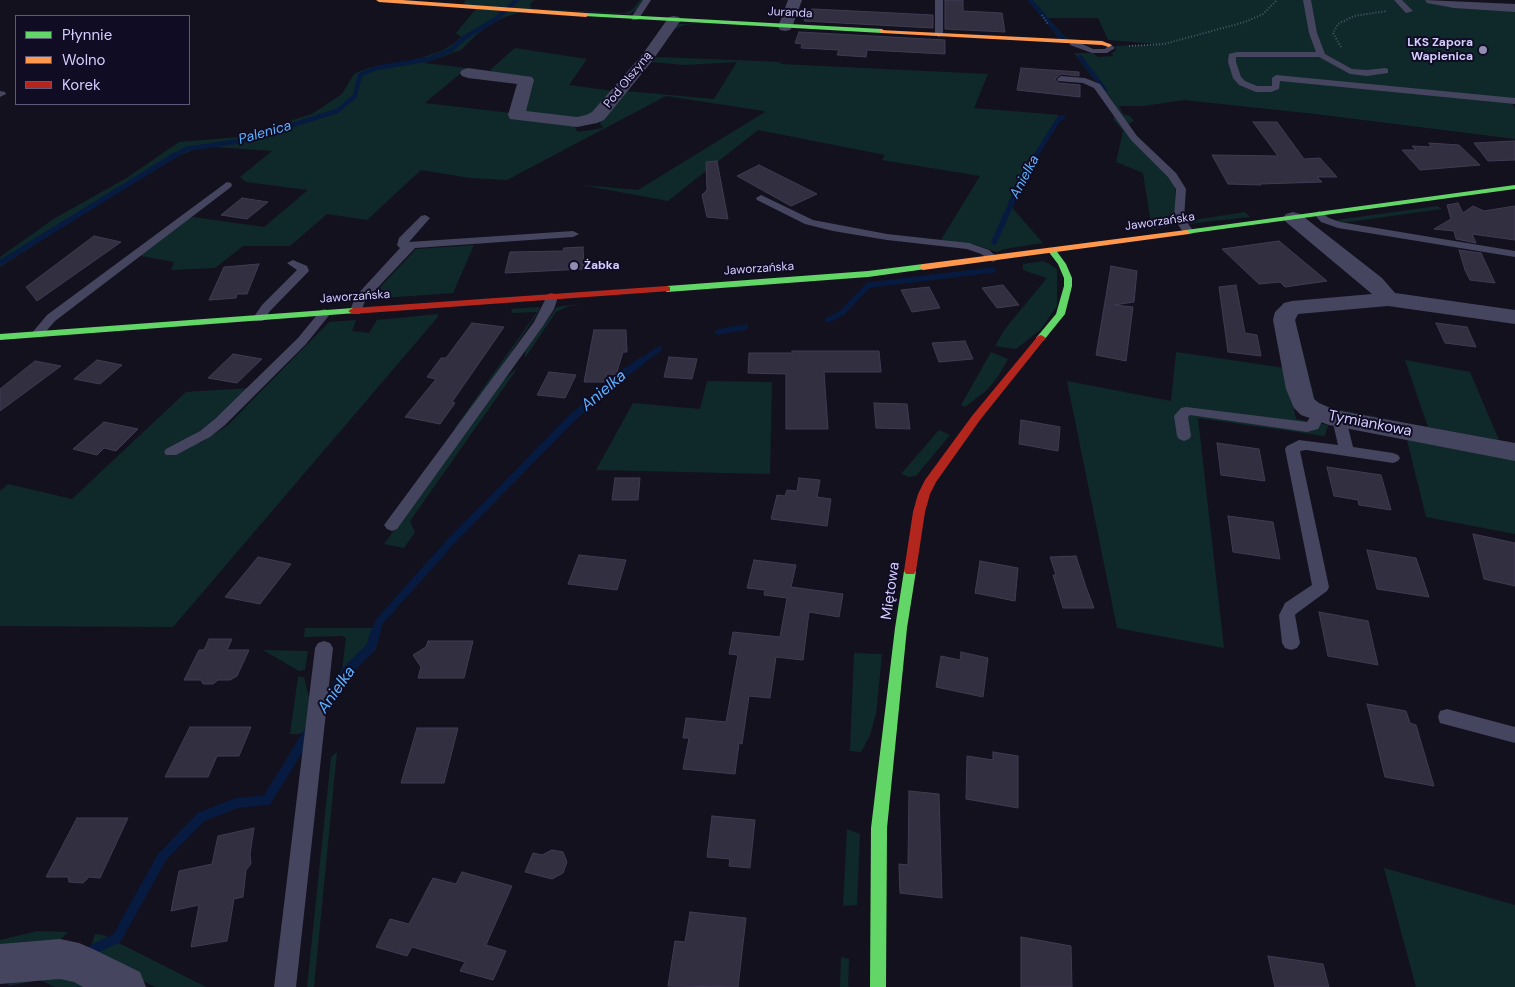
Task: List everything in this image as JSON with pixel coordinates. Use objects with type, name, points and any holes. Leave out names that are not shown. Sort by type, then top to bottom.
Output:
[{"type":"street","name":"Juranda","points":[[378,0],[514,11],[939,35],[1069,46],[1102,43],[1109,45]]},
{"type":"street","points":[[786,27],[795,0]]},
{"type":"street","points":[[1432,0],[1454,4],[1515,8]]},
{"type":"street","name":"Pod Olszyną","points":[[468,73],[526,80],[516,115],[577,122],[591,119],[598,116],[647,58],[674,20]]},
{"type":"street","name":"Jaworzańska","points":[[0,336],[868,274],[1052,251],[1515,187]]},
{"type":"street","points":[[1293,218],[1374,283],[1388,299]]},
{"type":"street","name":"Miętowa","points":[[878,987],[878,828],[900,638],[919,512],[924,494],[931,480],[976,418],[1060,314],[1068,286],[1068,278],[1062,264],[1052,251]]},
{"type":"street","name":"Tymiankowa","points":[[1515,317],[1388,299],[1297,308],[1286,312],[1284,320],[1298,389],[1304,402],[1329,416],[1515,452]]},
{"type":"street","points":[[0,964],[60,959],[79,963],[125,987]]},
{"type":"lane","points":[[635,18],[647,0]]},
{"type":"lane","points":[[939,0],[939,35]]},
{"type":"lane","points":[[1308,0],[1313,34],[1321,55]]},
{"type":"lane","points":[[1398,0],[1409,11]]},
{"type":"lane","points":[[1276,73],[1276,87],[1271,89],[1256,89],[1245,85],[1237,78],[1232,56],[1246,53],[1321,55],[1361,76],[1385,71]]},
{"type":"lane","points":[[1276,73],[1361,76],[1515,94]]},
{"type":"lane","points":[[1276,73],[1515,101]]},
{"type":"lane","points":[[1061,79],[1085,81],[1097,86],[1134,138],[1176,180],[1181,189],[1180,218],[1188,232]]},
{"type":"lane","points":[[37,334],[51,318],[227,185]]},
{"type":"lane","points":[[761,198],[809,222],[887,237],[969,246],[985,252],[992,259]]},
{"type":"lane","points":[[1318,214],[1325,220],[1338,225],[1515,254]]},
{"type":"lane","points":[[407,248],[403,245],[403,240],[425,218]]},
{"type":"lane","points":[[356,311],[359,300],[407,248],[419,244],[573,234]]},
{"type":"lane","points":[[259,318],[266,308],[303,271],[303,268],[294,263]]},
{"type":"lane","points":[[392,525],[539,323],[548,309],[552,297]]},
{"type":"lane","points":[[171,452],[204,434],[220,422],[302,341],[325,313]]},
{"type":"lane","points":[[1184,436],[1181,416],[1186,411],[1307,427],[1313,426],[1329,416],[1347,451]]},
{"type":"lane","points":[[1291,643],[1287,615],[1291,608],[1321,586],[1292,449],[1299,445],[1306,445],[1392,458]]},
{"type":"lane","points":[[285,987],[324,648]]},
{"type":"lane","points":[[1447,717],[1515,736]]},
{"type":"path","points":[[1109,45],[1164,44],[1196,36],[1258,17],[1268,11],[1277,0]]},
{"type":"path","points":[[1341,47],[1335,39],[1334,31],[1338,24],[1345,20],[1374,12],[1409,11]]},
{"type":"green space","points":[[466,0],[534,0],[530,4],[531,9],[625,13],[632,10],[640,0],[644,0],[638,9],[629,14],[471,7],[463,3]]},
{"type":"green space","points":[[1029,0],[1426,0],[1515,9],[1515,103],[1512,104],[1515,108],[1515,139],[1184,100],[1143,106],[1119,106],[1123,114],[1130,116],[1134,121],[1128,124],[1110,97],[1074,53],[1093,53],[1098,57],[1113,56],[1112,53],[1116,50],[1115,46],[1157,44],[1108,40],[1098,18],[1048,18],[1068,40],[1059,39]]},
{"type":"green space","points":[[476,9],[521,12],[491,24],[476,35],[461,50],[424,63],[467,68],[425,103],[511,113],[574,126],[578,132],[603,128],[599,121],[627,91],[714,99],[737,62],[684,65],[652,62],[652,58],[675,26],[680,24],[701,23],[685,25],[674,29],[655,57],[988,74],[974,108],[1059,115],[1031,160],[1008,203],[1043,243],[1004,249],[997,252],[976,245],[941,240],[980,176],[882,160],[885,155],[758,130],[668,201],[582,185],[638,190],[765,112],[666,96],[507,180],[470,178],[421,170],[367,220],[327,214],[290,246],[243,246],[215,268],[171,270],[174,262],[141,256],[142,253],[188,219],[193,217],[264,227],[308,190],[246,182],[240,177],[272,151],[202,146],[174,158],[133,182],[0,267],[0,257],[55,218],[125,179],[179,142],[239,137],[312,114],[342,94],[354,74],[368,68],[421,58],[441,51],[453,44],[461,37],[456,33]]},
{"type":"green space","points":[[515,48],[587,59],[569,85],[613,91],[587,118],[576,120],[523,113],[533,82],[495,73],[490,70]]},
{"type":"green space","points":[[1115,116],[1175,185],[1176,225],[1152,229],[1143,173],[1116,162],[1123,131],[1113,119]]},
{"type":"green space","points":[[1437,206],[1442,209],[1341,223],[1336,220]]},
{"type":"green space","points":[[1245,212],[1250,217],[1187,224],[1187,221]]},
{"type":"green space","points":[[474,245],[453,293],[369,299],[416,249]]},
{"type":"green space","points":[[1044,261],[1057,269],[1057,306],[1040,330],[1016,349],[995,346],[1005,329],[1047,278],[1023,270],[1023,264]]},
{"type":"green space","points":[[584,304],[569,306],[556,312],[525,358],[525,351],[556,308],[562,306]]},
{"type":"green space","points":[[540,307],[539,311],[460,427],[454,429],[537,312],[511,313],[512,309]]},
{"type":"green space","points":[[1302,313],[1297,315],[1295,320],[1316,405],[1418,425],[1315,406],[1293,314]]},
{"type":"green space","points":[[438,314],[437,318],[173,627],[0,626],[0,491],[8,484],[72,499],[186,392],[249,388],[215,421],[191,436],[200,443],[228,425],[329,322],[356,320],[352,331],[369,333],[377,320]]},
{"type":"green space","points":[[991,352],[1008,359],[999,375],[987,390],[965,407],[961,405]]},
{"type":"green space","points":[[1176,352],[1285,368],[1295,400],[1293,405],[1296,419],[1328,425],[1325,436],[1198,418],[1224,648],[1117,628],[1067,381],[1171,401]]},
{"type":"green space","points":[[1405,360],[1470,372],[1499,440],[1428,427]]},
{"type":"green space","points":[[519,366],[410,521],[415,532],[404,548],[384,544],[503,381]]},
{"type":"green space","points":[[707,381],[772,382],[770,474],[596,470],[633,403],[700,409]]},
{"type":"green space","points":[[939,430],[950,435],[916,476],[909,477],[901,474]]},
{"type":"green space","points":[[1421,439],[1515,457],[1515,534],[1426,517],[1407,440]]},
{"type":"green space","points":[[305,628],[378,628],[376,650],[366,654],[341,679],[346,638],[342,636],[304,637]]},
{"type":"green space","points":[[263,650],[308,651],[305,670],[299,671]]},
{"type":"green space","points":[[854,653],[882,654],[876,714],[870,735],[861,752],[850,751]]},
{"type":"green space","points":[[298,677],[304,677],[310,702],[308,727],[299,734],[290,734]]},
{"type":"green space","points":[[337,752],[314,987],[307,987],[331,757]]},
{"type":"green space","points":[[847,829],[860,834],[857,905],[843,906]]},
{"type":"green space","points":[[1384,868],[1515,905],[1515,987],[1416,987]]},
{"type":"green space","points":[[38,931],[68,932],[52,949],[0,956],[0,940]]},
{"type":"green space","points":[[95,934],[103,935],[206,987],[155,987],[92,955],[90,950]]},
{"type":"green space","points":[[841,957],[849,959],[848,986],[851,987],[840,987]]},
{"type":"green space","points":[[39,971],[90,987],[55,987],[40,980],[8,986],[13,976]]},
{"type":"building","points":[[945,0],[963,0],[963,11],[1002,13],[1005,32],[945,29]]},
{"type":"building","points":[[809,10],[933,15],[933,28],[804,21]]},
{"type":"building","points":[[799,32],[945,40],[945,54],[867,50],[866,57],[837,55],[839,50],[801,48],[802,44],[795,43]]},
{"type":"building","points":[[1021,68],[1079,72],[1079,76],[1061,74],[1055,79],[1058,83],[1080,85],[1080,97],[1017,90]]},
{"type":"building","points":[[1253,122],[1277,122],[1304,159],[1320,158],[1337,177],[1317,177],[1322,182],[1261,185],[1228,184],[1212,155],[1278,156]]},
{"type":"building","points":[[1515,141],[1515,160],[1488,161],[1474,143]]},
{"type":"building","points":[[1429,143],[1459,145],[1480,165],[1420,170],[1402,150],[1416,150],[1412,146],[1431,147]]},
{"type":"building","points":[[717,161],[728,219],[707,217],[702,195],[707,190],[706,162]]},
{"type":"building","points":[[759,165],[817,194],[791,206],[737,176]]},
{"type":"building","points":[[242,198],[268,202],[247,219],[221,215]]},
{"type":"building","points":[[1458,203],[1463,213],[1473,206],[1484,211],[1515,206],[1515,240],[1472,234],[1476,243],[1456,239],[1454,231],[1434,229],[1451,219],[1447,205]]},
{"type":"building","points":[[94,236],[121,242],[37,301],[26,287]]},
{"type":"building","points":[[1279,241],[1327,281],[1285,287],[1280,282],[1259,284],[1222,249]]},
{"type":"building","points":[[583,247],[584,269],[505,273],[510,252],[563,251],[564,248]]},
{"type":"building","points":[[1459,250],[1481,253],[1495,283],[1470,280]]},
{"type":"building","points":[[259,264],[247,294],[237,294],[236,298],[209,300],[224,267]]},
{"type":"building","points":[[1111,266],[1137,271],[1134,302],[1114,305],[1133,307],[1126,361],[1096,355]]},
{"type":"building","points":[[1003,285],[1019,305],[997,308],[982,288]]},
{"type":"building","points":[[1236,285],[1245,333],[1257,335],[1261,356],[1228,352],[1219,287]]},
{"type":"building","points":[[929,287],[940,308],[912,312],[901,290]]},
{"type":"building","points":[[472,323],[504,327],[452,402],[455,403],[440,424],[405,417],[436,379],[427,377],[441,358],[446,358]]},
{"type":"building","points":[[1436,323],[1467,327],[1476,347],[1445,343]]},
{"type":"building","points":[[594,330],[626,330],[627,352],[623,352],[616,375],[607,374],[604,382],[584,382]]},
{"type":"building","points":[[965,341],[973,359],[939,362],[932,343]]},
{"type":"building","points":[[792,351],[879,351],[881,372],[824,372],[828,429],[786,429],[786,374],[748,373],[749,353],[792,353]]},
{"type":"building","points":[[233,354],[262,359],[237,383],[208,378]]},
{"type":"building","points":[[669,357],[697,359],[692,379],[664,377]]},
{"type":"building","points":[[97,360],[122,365],[100,384],[74,379]]},
{"type":"building","points":[[35,361],[61,366],[0,411],[0,389]]},
{"type":"building","points":[[549,372],[576,375],[565,398],[537,395]]},
{"type":"building","points":[[874,403],[907,404],[910,429],[876,428]]},
{"type":"building","points":[[1021,420],[1060,427],[1058,451],[1019,444]]},
{"type":"building","points":[[104,422],[138,429],[116,451],[104,448],[97,455],[73,449]]},
{"type":"building","points":[[1217,443],[1259,449],[1265,481],[1221,475]]},
{"type":"building","points":[[1327,467],[1381,475],[1391,510],[1359,505],[1358,500],[1334,496]]},
{"type":"building","points":[[615,478],[640,478],[638,500],[612,500]]},
{"type":"building","points":[[799,478],[820,480],[817,497],[831,499],[827,526],[771,519],[777,495],[785,496],[787,490],[797,491]]},
{"type":"building","points":[[1228,516],[1273,522],[1280,559],[1233,552]]},
{"type":"building","points":[[1473,534],[1515,543],[1515,586],[1484,579]]},
{"type":"building","points":[[1367,550],[1416,558],[1429,597],[1377,589]]},
{"type":"building","points":[[579,555],[626,560],[617,590],[568,584]]},
{"type":"building","points":[[1076,556],[1094,608],[1063,608],[1053,575],[1056,575],[1050,557]]},
{"type":"building","points":[[258,557],[291,564],[260,604],[225,597]]},
{"type":"building","points":[[754,560],[796,565],[791,587],[843,594],[839,617],[809,612],[803,660],[776,657],[770,698],[749,696],[742,744],[739,743],[735,774],[683,769],[689,738],[683,738],[686,718],[726,722],[738,655],[729,654],[733,632],[780,637],[787,598],[764,595],[765,590],[747,588]]},
{"type":"building","points":[[980,561],[1018,568],[1015,601],[975,593]]},
{"type":"building","points":[[1319,612],[1368,621],[1378,665],[1328,656]]},
{"type":"building","points":[[209,639],[232,639],[227,650],[249,650],[237,676],[230,680],[218,680],[213,684],[203,684],[201,680],[184,680],[199,650],[204,650]]},
{"type":"building","points":[[428,641],[473,641],[464,678],[418,678],[421,667],[413,655],[426,647]]},
{"type":"building","points":[[961,652],[988,658],[983,697],[936,687],[941,656],[960,660]]},
{"type":"building","points":[[1367,704],[1406,711],[1410,723],[1416,725],[1434,786],[1385,777]]},
{"type":"building","points":[[190,727],[251,727],[239,756],[217,756],[208,777],[165,777]]},
{"type":"building","points":[[417,728],[458,728],[444,783],[401,783]]},
{"type":"building","points":[[993,752],[1018,756],[1018,808],[966,799],[967,756],[993,760]]},
{"type":"building","points":[[909,791],[939,794],[942,898],[900,893],[899,864],[908,865]]},
{"type":"building","points":[[712,816],[755,820],[750,868],[729,866],[730,859],[707,857]]},
{"type":"building","points":[[77,818],[128,818],[100,878],[89,877],[83,883],[69,882],[68,877],[46,877]]},
{"type":"building","points":[[254,828],[250,854],[251,864],[246,870],[243,897],[234,899],[227,941],[191,947],[199,905],[171,911],[179,871],[212,864],[218,836]]},
{"type":"building","points":[[552,850],[563,852],[567,862],[563,873],[552,879],[525,872],[533,853],[542,855]]},
{"type":"building","points":[[462,872],[512,886],[486,945],[506,951],[493,980],[460,971],[465,962],[412,947],[407,956],[376,947],[390,919],[409,924],[433,878],[456,884]]},
{"type":"building","points":[[690,912],[746,918],[738,987],[668,986],[675,941],[685,942]]},
{"type":"building","points":[[1021,937],[1071,946],[1072,987],[1021,987]]},
{"type":"building","points":[[1268,956],[1323,964],[1329,987],[1275,987]]},
{"type":"waterway","name":"Palenica","points":[[173,157],[186,149],[241,141],[337,111],[355,96],[360,75],[376,68],[429,59],[451,50],[464,38],[496,19],[517,0]]},
{"type":"waterway","name":"Anielka","points":[[1030,0],[1063,39]]},
{"type":"waterway","name":"Anielka","points":[[1080,57],[1105,90]]},
{"type":"waterway","name":"Anielka","points":[[1035,157],[1058,120],[1063,117]]},
{"type":"waterway","name":"Palenica","points":[[0,263],[175,155]]},
{"type":"waterway","name":"Anielka","points":[[994,242],[1026,171],[1036,155]]},
{"type":"waterway","name":"Anielka","points":[[828,320],[842,313],[869,285],[993,270]]},
{"type":"waterway","name":"Anielka","points":[[718,332],[745,327]]},
{"type":"waterway","name":"Anielka","points":[[640,362],[659,349]]},
{"type":"waterway","name":"Anielka","points":[[376,632],[379,622],[454,538],[572,418],[616,379],[642,361]]},
{"type":"waterway","name":"Anielka","points":[[323,710],[345,673],[371,647],[376,631]]},
{"type":"waterway","name":"Anielka","points":[[86,953],[117,938],[162,857],[201,817],[237,803],[267,800],[309,732]]},
{"type":"traffic: fast","points":[[586,15],[882,31]]},
{"type":"traffic: fast","points":[[1186,232],[1515,187]]},
{"type":"traffic: fast","points":[[1041,338],[1060,314],[1068,286],[1068,278],[1062,264],[1052,251]]},
{"type":"traffic: fast","points":[[667,289],[868,274],[923,267]]},
{"type":"traffic: fast","points":[[0,337],[353,311]]},
{"type":"traffic: fast","points":[[878,987],[879,828],[901,628],[910,571]]},
{"type":"traffic: slow","points":[[379,0],[586,15]]},
{"type":"traffic: slow","points":[[882,31],[1102,43],[1109,45]]},
{"type":"traffic: slow","points":[[923,267],[1186,232]]},
{"type":"traffic: jam","points":[[353,311],[667,289]]},
{"type":"traffic: jam","points":[[910,571],[919,512],[924,494],[931,480],[976,418],[1041,338]]},
{"type":"place","name":"LKS Zapora Wapienica","points":[[1483,50]]},
{"type":"place","name":"Żabka","points":[[574,266]]}]
